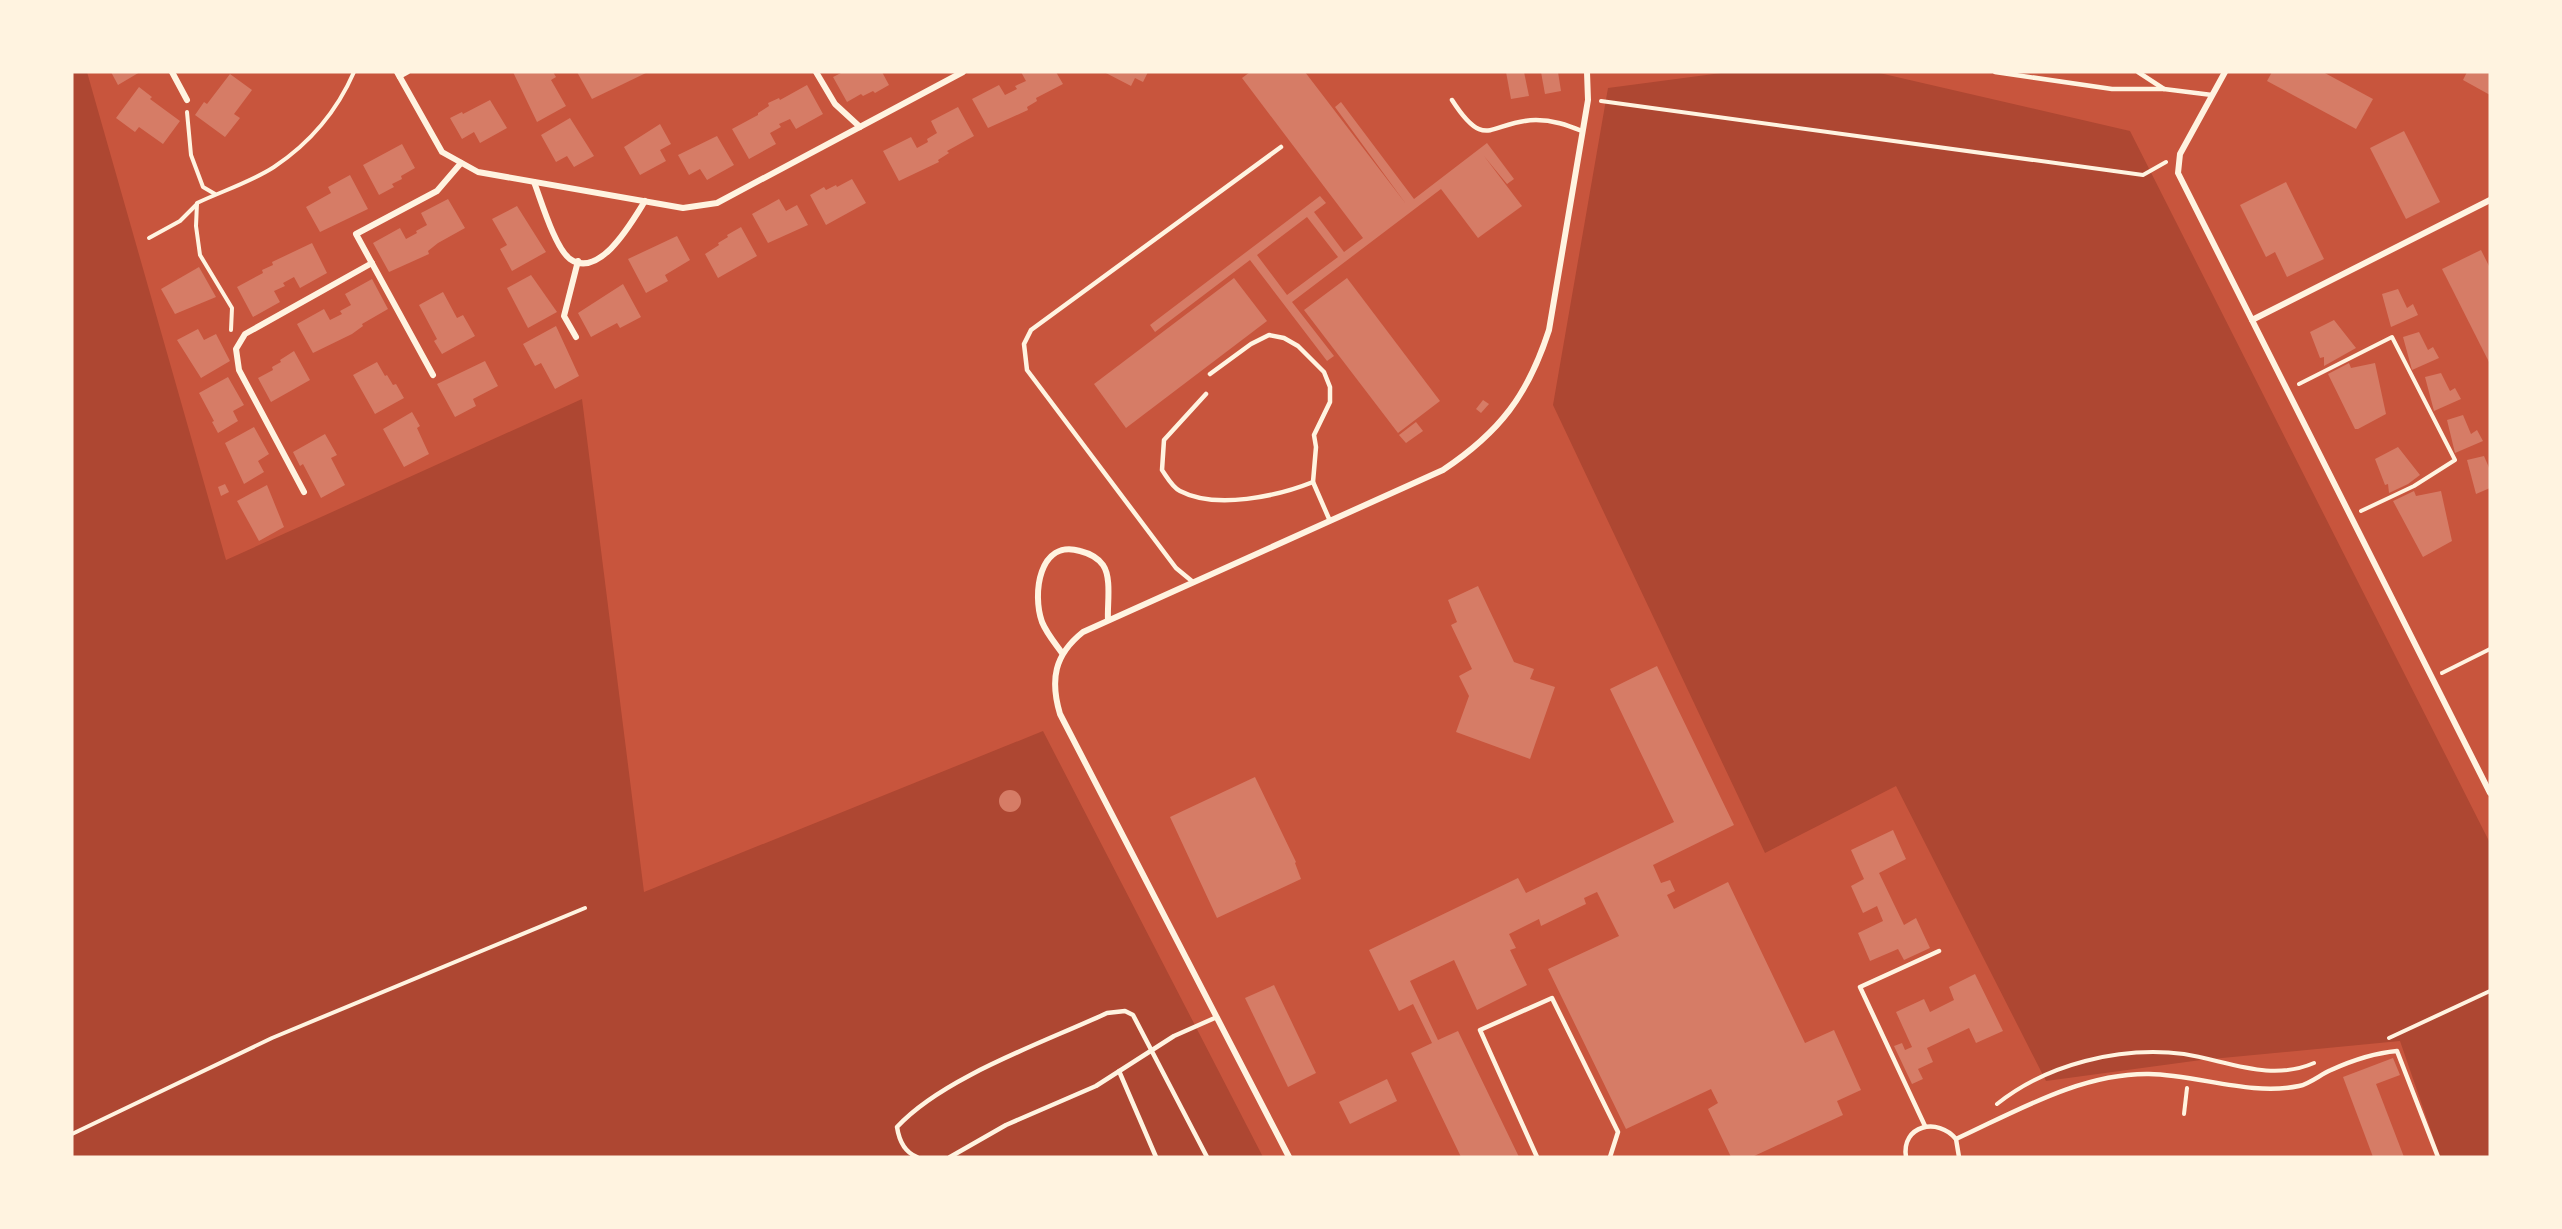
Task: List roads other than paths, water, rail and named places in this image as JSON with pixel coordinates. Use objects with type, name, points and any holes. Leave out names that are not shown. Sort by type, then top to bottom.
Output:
[{"type":"street","points":[[172,72],[187,100]]},
{"type":"street","points":[[816,72],[835,104],[860,127]]},
{"type":"street","points":[[398,74],[442,152],[478,172],[683,208],[717,203],[963,72]]},
{"type":"street","points":[[1289,1157],[1060,714],[1054,693],[1056,666],[1062,653],[1083,632],[1443,470],[1487,437],[1524,389],[1539,361],[1549,330],[1588,100],[1587,72]]},
{"type":"street","points":[[2225,72],[2180,154],[2178,173],[2349,517],[2490,793]]},
{"type":"street","points":[[433,375],[356,234],[437,191],[461,163]]},
{"type":"street","points":[[534,182],[561,247],[570,259],[578,261],[601,257],[616,246],[645,201]]},
{"type":"street","points":[[2252,320],[2490,200]]},
{"type":"street","points":[[576,337],[564,316],[578,261]]},
{"type":"street","points":[[304,492],[239,370],[236,349],[245,334],[372,263]]},
{"type":"street","points":[[1062,653],[1042,621],[1038,582],[1045,563],[1056,552],[1072,548],[1088,553],[1103,566],[1107,584],[1108,620]]},
{"type":"lane","points":[[398,74],[408,72]]},
{"type":"lane","points":[[1995,72],[2112,89],[2164,89],[2212,95]]},
{"type":"lane","points":[[2138,72],[2164,89]]},
{"type":"lane","points":[[1452,100],[1475,129],[1485,132],[1535,120],[1556,122],[1582,130]]},
{"type":"lane","points":[[1193,582],[1176,568],[1027,370],[1024,344],[1031,330],[1281,147]]},
{"type":"lane","points":[[1210,374],[1251,344],[1269,335],[1284,338],[1313,359],[1324,372],[1330,387],[1330,402],[1314,435],[1316,447],[1313,483],[1330,521]]},
{"type":"lane","points":[[1206,394],[1164,440],[1162,470],[1178,490],[1196,497],[1215,500],[1266,496],[1313,483]]},
{"type":"lane","points":[[1925,1126],[1860,987],[1939,951]]},
{"type":"lane","points":[[1537,1157],[1480,1030],[1552,998],[1618,1132],[1610,1157]]},
{"type":"lane","points":[[917,1157],[910,1154],[899,1140],[897,1127],[909,1114],[956,1082],[1107,1013],[1125,1011],[1133,1015],[1153,1049],[1207,1157]]},
{"type":"lane","points":[[950,1157],[958,1155],[1006,1125],[1096,1086],[1174,1036],[1217,1017]]},
{"type":"lane","points":[[1956,1138],[2078,1084],[2106,1077],[2148,1074],[2189,1077],[2267,1088],[2301,1086],[2331,1070],[2375,1053],[2397,1051],[2438,1157]]},
{"type":"lane","points":[[1119,1071],[1156,1157]]},
{"type":"lane","points":[[1906,1157],[1910,1137],[1925,1126],[1943,1127],[1956,1138],[1959,1157]]}]
